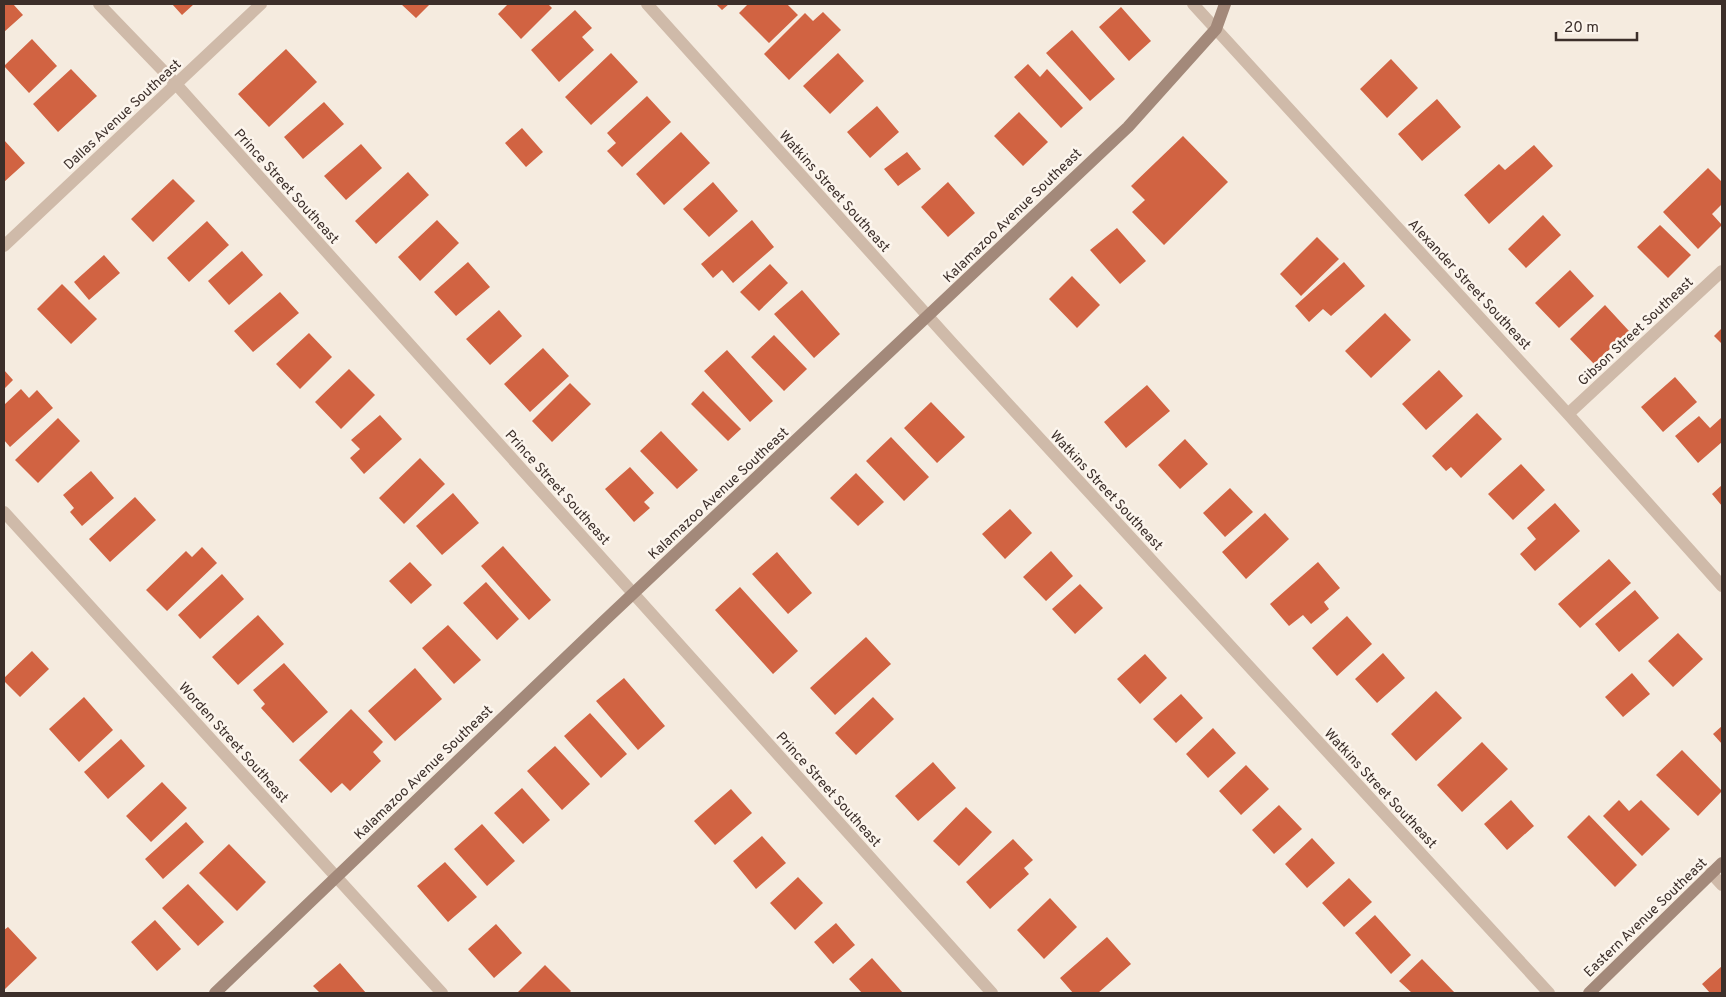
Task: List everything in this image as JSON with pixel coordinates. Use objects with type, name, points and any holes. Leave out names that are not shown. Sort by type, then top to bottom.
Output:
[{"type":"street","name":"Prince Street Southeast","points":[[99,4],[175,84],[633,593],[986,991]]},
{"type":"street","name":"Dallas Avenue Southeast","points":[[4,246],[261,4]]},
{"type":"street","name":"Watkins Street Southeast","points":[[647,4],[928,316],[1549,993]]},
{"type":"street","name":"Alexander Street Southeast","points":[[1193,4],[1568,414],[1722,586]]},
{"type":"street","name":"Kalamazoo Avenue Southeast","points":[[215,993],[633,593],[1128,126],[1216,29],[1225,4]]},
{"type":"street","name":"Gibson Street Southeast","points":[[1568,414],[1722,271]]},
{"type":"street","name":"Worden Street Southeast","points":[[4,512],[442,993]]},
{"type":"street","name":"Eastern Avenue Southeast","points":[[1589,993],[1722,863]]},
{"type":"street","points":[[1711,873],[1722,886]]},
{"type":"building","points":[[4,4],[13,4],[23,15],[4,32]]},
{"type":"building","points":[[172,4],[194,4],[182,15]]},
{"type":"building","points":[[401,4],[430,4],[416,18]]},
{"type":"building","points":[[508,4],[548,4],[552,8],[521,39],[498,14]]},
{"type":"building","points":[[716,4],[729,4],[722,10]]},
{"type":"building","points":[[748,4],[787,4],[798,15],[769,43],[739,13]]},
{"type":"building","points":[[1121,7],[1151,41],[1129,61],[1099,27]]},
{"type":"building","points":[[575,10],[592,28],[582,37],[594,50],[559,82],[531,50]]},
{"type":"building","points":[[823,12],[841,30],[789,80],[764,54],[805,13],[813,21]]},
{"type":"building","points":[[1072,30],[1115,79],[1090,101],[1046,53]]},
{"type":"building","points":[[32,39],[57,66],[29,93],[4,66]]},
{"type":"building","points":[[286,49],[317,82],[269,127],[238,94]]},
{"type":"building","points":[[611,53],[638,82],[591,125],[565,97]]},
{"type":"building","points":[[838,53],[864,81],[830,114],[803,86]]},
{"type":"building","points":[[1391,59],[1418,88],[1387,118],[1360,89]]},
{"type":"building","points":[[1028,64],[1040,77],[1047,69],[1083,108],[1061,128],[1014,77]]},
{"type":"building","points":[[71,69],[97,96],[58,132],[33,104]]},
{"type":"building","points":[[647,96],[671,122],[622,167],[607,151],[616,143],[607,133]]},
{"type":"building","points":[[1437,99],[1461,127],[1422,161],[1398,134]]},
{"type":"building","points":[[324,102],[344,124],[303,159],[284,137]]},
{"type":"building","points":[[877,106],[899,132],[870,158],[847,132]]},
{"type":"building","points":[[1019,112],[1048,142],[1023,166],[994,136]]},
{"type":"building","points":[[522,128],[543,152],[526,167],[505,143]]},
{"type":"building","points":[[681,132],[710,163],[664,205],[636,174]]},
{"type":"building","points":[[1183,136],[1228,182],[1164,245],[1132,212],[1145,200],[1131,186]]},
{"type":"building","points":[[4,140],[25,163],[4,182]]},
{"type":"building","points":[[361,144],[382,168],[346,200],[324,176]]},
{"type":"building","points":[[1534,145],[1553,166],[1489,224],[1464,195],[1499,164],[1505,170]]},
{"type":"building","points":[[907,152],[921,169],[898,186],[884,169]]},
{"type":"building","points":[[1708,168],[1722,182],[1722,204],[1712,214],[1722,225],[1698,249],[1663,212]]},
{"type":"building","points":[[408,172],[429,195],[376,244],[355,221]]},
{"type":"building","points":[[173,179],[195,201],[153,242],[131,219]]},
{"type":"building","points":[[713,182],[738,211],[709,237],[683,209]]},
{"type":"building","points":[[948,182],[975,213],[948,237],[921,207]]},
{"type":"building","points":[[1543,215],[1561,235],[1526,268],[1508,249]]},
{"type":"building","points":[[437,220],[459,243],[420,281],[398,257]]},
{"type":"building","points":[[752,220],[774,247],[733,283],[722,270],[713,278],[701,264]]},
{"type":"building","points":[[207,221],[229,245],[189,282],[167,258]]},
{"type":"building","points":[[1660,225],[1691,255],[1668,278],[1637,247]]},
{"type":"building","points":[[1117,228],[1146,261],[1120,284],[1090,250]]},
{"type":"building","points":[[1317,237],[1339,259],[1301,296],[1280,274]]},
{"type":"building","points":[[242,251],[263,275],[229,305],[208,281]]},
{"type":"building","points":[[104,255],[120,273],[89,300],[74,282]]},
{"type":"building","points":[[468,262],[490,287],[456,316],[434,292]]},
{"type":"building","points":[[1344,262],[1365,286],[1331,316],[1323,309],[1309,322],[1295,306]]},
{"type":"building","points":[[770,264],[788,283],[759,311],[740,292]]},
{"type":"building","points":[[1570,270],[1594,296],[1559,328],[1535,303]]},
{"type":"building","points":[[1072,276],[1100,305],[1077,328],[1049,299]]},
{"type":"building","points":[[62,284],[97,319],[71,344],[37,309]]},
{"type":"building","points":[[802,290],[840,334],[814,358],[774,314]]},
{"type":"building","points":[[280,292],[299,313],[253,352],[234,331]]},
{"type":"building","points":[[1605,305],[1629,331],[1594,364],[1570,339]]},
{"type":"building","points":[[499,310],[522,336],[490,365],[466,339]]},
{"type":"building","points":[[1385,313],[1411,340],[1371,378],[1345,351]]},
{"type":"building","points":[[1722,328],[1722,344],[1714,336]]},
{"type":"building","points":[[309,333],[332,357],[300,389],[276,364]]},
{"type":"building","points":[[774,335],[807,369],[784,391],[751,357]]},
{"type":"building","points":[[543,348],[569,376],[530,412],[504,384]]},
{"type":"building","points":[[727,350],[773,401],[750,422],[704,371]]},
{"type":"building","points":[[349,369],[375,395],[341,429],[315,402]]},
{"type":"building","points":[[4,370],[13,380],[4,389]]},
{"type":"building","points":[[1439,370],[1463,396],[1426,430],[1402,404]]},
{"type":"building","points":[[1675,377],[1697,402],[1663,432],[1641,407]]},
{"type":"building","points":[[570,383],[591,404],[552,442],[532,421]]},
{"type":"building","points":[[1147,385],[1170,411],[1126,448],[1104,422]]},
{"type":"building","points":[[21,389],[29,398],[37,390],[53,408],[10,447],[4,440],[4,405]]},
{"type":"building","points":[[703,391],[741,429],[728,441],[691,404]]},
{"type":"building","points":[[931,402],[965,437],[937,463],[904,428]]},
{"type":"building","points":[[1477,413],[1502,439],[1461,478],[1451,467],[1446,471],[1432,456]]},
{"type":"building","points":[[380,415],[402,439],[364,474],[350,458],[360,449],[351,440]]},
{"type":"building","points":[[1699,416],[1710,428],[1721,418],[1722,442],[1698,463],[1675,436]]},
{"type":"building","points":[[58,418],[80,441],[38,483],[15,460]]},
{"type":"building","points":[[661,431],[698,470],[677,489],[640,451]]},
{"type":"building","points":[[891,437],[929,477],[904,501],[866,461]]},
{"type":"building","points":[[1185,439],[1208,464],[1180,489],[1158,465]]},
{"type":"building","points":[[420,458],[445,484],[404,524],[379,498]]},
{"type":"building","points":[[1521,464],[1545,490],[1513,520],[1488,494]]},
{"type":"building","points":[[630,467],[654,493],[644,502],[650,508],[634,522],[605,489]]},
{"type":"building","points":[[91,471],[114,498],[82,526],[70,512],[74,508],[63,495]]},
{"type":"building","points":[[856,473],[884,502],[858,526],[830,498]]},
{"type":"building","points":[[1722,485],[1722,506],[1712,494]]},
{"type":"building","points":[[1230,488],[1253,512],[1225,537],[1203,513]]},
{"type":"building","points":[[453,493],[479,523],[442,555],[416,526]]},
{"type":"building","points":[[135,497],[156,520],[110,562],[89,539]]},
{"type":"building","points":[[1555,503],[1580,531],[1535,571],[1520,554],[1536,539],[1527,528]]},
{"type":"building","points":[[1010,509],[1032,533],[1005,559],[982,534]]},
{"type":"building","points":[[1265,513],[1289,539],[1246,579],[1222,552]]},
{"type":"building","points":[[503,546],[551,600],[529,620],[481,566]]},
{"type":"building","points":[[202,547],[217,563],[167,611],[146,590],[186,551],[192,557]]},
{"type":"building","points":[[1051,551],[1073,576],[1046,601],[1023,577]]},
{"type":"building","points":[[777,552],[812,593],[788,614],[752,574]]},
{"type":"building","points":[[1609,559],[1631,583],[1580,628],[1558,604]]},
{"type":"building","points":[[410,562],[432,585],[411,604],[389,581]]},
{"type":"building","points":[[1318,562],[1340,588],[1324,602],[1329,609],[1311,624],[1303,615],[1289,626],[1270,604]]},
{"type":"building","points":[[222,574],[244,599],[200,639],[178,615]]},
{"type":"building","points":[[486,582],[519,619],[497,640],[463,603]]},
{"type":"building","points":[[1080,584],[1103,608],[1075,634],[1052,609]]},
{"type":"building","points":[[740,587],[798,651],[773,674],[715,610]]},
{"type":"building","points":[[1635,590],[1659,618],[1619,652],[1595,624]]},
{"type":"building","points":[[258,615],[284,644],[238,685],[212,657]]},
{"type":"building","points":[[1347,616],[1372,644],[1337,676],[1312,648]]},
{"type":"building","points":[[448,625],[481,660],[454,684],[422,648]]},
{"type":"building","points":[[1678,633],[1703,659],[1673,687],[1648,661]]},
{"type":"building","points":[[866,637],[891,664],[835,715],[810,688]]},
{"type":"building","points":[[32,651],[49,669],[20,697],[4,681],[4,678]]},
{"type":"building","points":[[1383,653],[1405,678],[1377,703],[1355,679]]},
{"type":"building","points":[[1145,654],[1167,678],[1140,704],[1117,679]]},
{"type":"building","points":[[284,663],[328,712],[293,743],[261,708],[265,704],[253,690]]},
{"type":"building","points":[[415,668],[442,699],[395,741],[368,711]]},
{"type":"building","points":[[1632,673],[1650,694],[1623,717],[1605,697]]},
{"type":"building","points":[[624,678],[665,726],[638,750],[596,701]]},
{"type":"building","points":[[1436,691],[1462,718],[1416,761],[1391,734]]},
{"type":"building","points":[[1181,694],[1203,718],[1176,743],[1153,719]]},
{"type":"building","points":[[84,697],[113,730],[79,762],[49,729]]},
{"type":"building","points":[[873,697],[894,719],[856,755],[835,733]]},
{"type":"building","points":[[351,709],[383,742],[373,752],[381,761],[350,791],[342,783],[331,793],[299,760]]},
{"type":"building","points":[[590,713],[627,754],[601,778],[564,736]]},
{"type":"building","points":[[1722,726],[1722,744],[1713,734]]},
{"type":"building","points":[[1213,728],[1236,753],[1208,778],[1186,754]]},
{"type":"building","points":[[121,739],[145,766],[108,799],[84,772]]},
{"type":"building","points":[[1482,742],[1508,769],[1462,812],[1437,785]]},
{"type":"building","points":[[555,746],[590,784],[562,810],[527,771]]},
{"type":"building","points":[[1682,750],[1722,791],[1698,816],[1656,775]]},
{"type":"building","points":[[933,762],[956,788],[918,821],[895,796]]},
{"type":"building","points":[[1246,765],[1269,789],[1241,815],[1219,791]]},
{"type":"building","points":[[162,782],[187,808],[151,842],[126,816]]},
{"type":"building","points":[[522,788],[550,820],[523,844],[494,813]]},
{"type":"building","points":[[731,789],[752,813],[715,845],[694,821]]},
{"type":"building","points":[[1511,800],[1534,826],[1507,850],[1484,824]]},
{"type":"building","points":[[1619,800],[1629,811],[1641,800],[1670,829],[1642,856],[1603,816]]},
{"type":"building","points":[[1279,805],[1302,829],[1274,854],[1252,830]]},
{"type":"building","points":[[966,807],[992,832],[959,866],[933,841]]},
{"type":"building","points":[[1589,815],[1637,865],[1615,887],[1567,837]]},
{"type":"building","points":[[186,822],[204,842],[163,879],[145,859]]},
{"type":"building","points":[[482,824],[515,861],[487,886],[454,849]]},
{"type":"building","points":[[762,836],[786,863],[756,889],[733,861]]},
{"type":"building","points":[[1312,838],[1335,863],[1307,888],[1285,864]]},
{"type":"building","points":[[1013,839],[1033,860],[1024,868],[1029,874],[990,909],[966,882]]},
{"type":"building","points":[[229,844],[266,882],[237,911],[199,873]]},
{"type":"building","points":[[445,862],[477,897],[448,922],[417,886]]},
{"type":"building","points":[[798,877],[823,903],[795,930],[770,903]]},
{"type":"building","points":[[1349,878],[1372,902],[1344,927],[1322,903]]},
{"type":"building","points":[[188,884],[224,922],[198,946],[162,908]]},
{"type":"building","points":[[1050,898],[1077,927],[1044,959],[1017,930]]},
{"type":"building","points":[[1375,915],[1411,955],[1391,974],[1355,933]]},
{"type":"building","points":[[155,920],[181,949],[157,971],[131,942]]},
{"type":"building","points":[[836,923],[855,945],[833,964],[814,942]]},
{"type":"building","points":[[496,924],[522,953],[494,978],[468,949]]},
{"type":"building","points":[[8,927],[37,958],[4,990],[4,930]]},
{"type":"building","points":[[1107,937],[1131,964],[1098,993],[1073,993],[1060,978]]},
{"type":"building","points":[[872,958],[903,993],[862,993],[849,979]]},
{"type":"building","points":[[1422,959],[1455,993],[1412,993],[1399,981]]},
{"type":"building","points":[[340,963],[366,993],[320,993],[313,986]]},
{"type":"building","points":[[545,965],[571,991],[569,993],[517,993]]},
{"type":"building","points":[[1722,966],[1722,993],[1710,993],[1702,984]]}]
